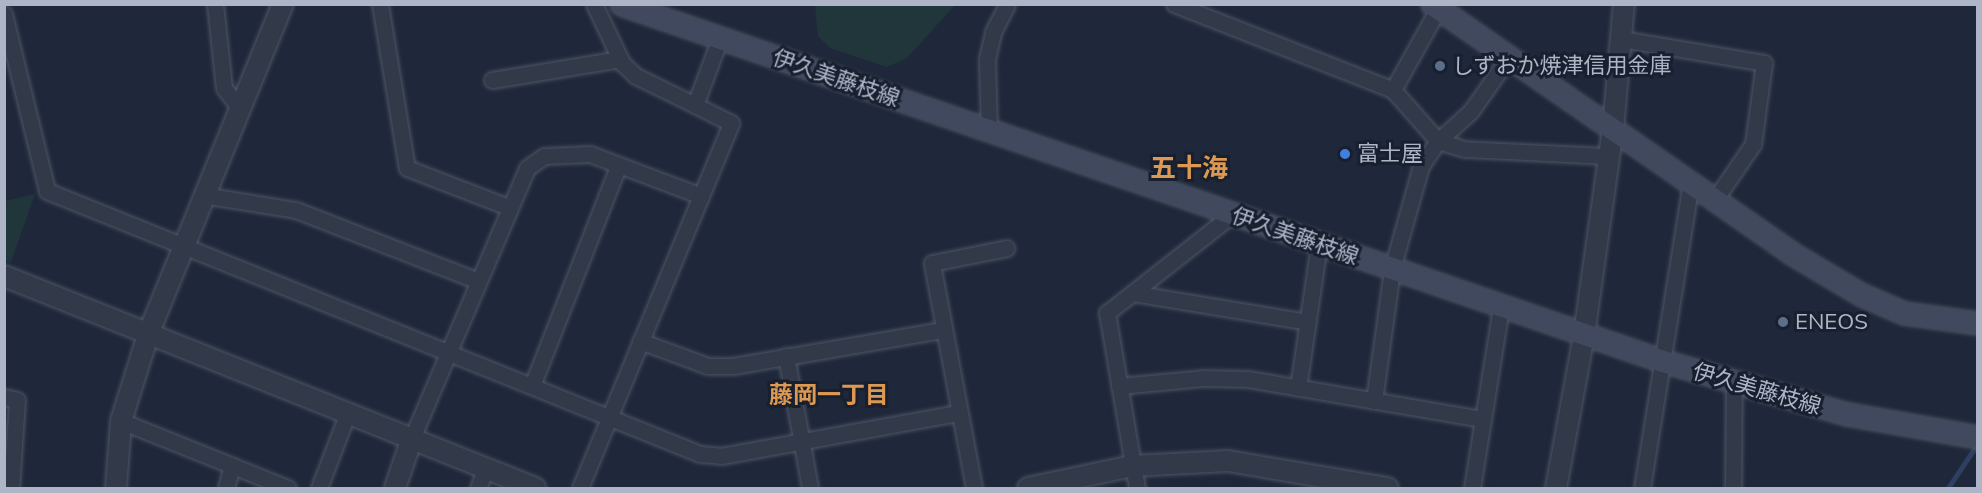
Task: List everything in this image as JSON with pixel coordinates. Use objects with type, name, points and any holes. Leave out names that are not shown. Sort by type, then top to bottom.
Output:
[{"type":"main road","name":"伊久美藤枝線","points":[[621,4],[1663,362],[1847,414],[1969,436]]},
{"type":"main road","points":[[1443,9],[1509,57],[1716,198],[1791,253],[1887,307],[1977,323]]},
{"type":"street","points":[[215,4],[224,88],[241,110]]},
{"type":"street","points":[[116,489],[122,421],[149,332],[283,4]]},
{"type":"street","points":[[380,4],[407,168],[508,207]]},
{"type":"street","points":[[580,489],[731,123],[636,76],[620,59],[594,4]]},
{"type":"street","points":[[993,4],[996,26]]},
{"type":"street","points":[[989,132],[987,59],[996,26],[1007,4]]},
{"type":"street","points":[[1174,4],[1393,90],[1438,141],[1474,150],[1609,156]]},
{"type":"street","points":[[1556,489],[1584,335],[1613,129],[1624,4]]},
{"type":"street","points":[[1393,90],[1443,9]]},
{"type":"street","points":[[4,14],[47,191],[448,356],[532,386],[700,454],[721,456],[958,413]]},
{"type":"street","points":[[695,105],[720,38]]},
{"type":"street","points":[[1621,39],[1764,63],[1753,144],[1716,198]]},
{"type":"street","points":[[1374,400],[1392,269],[1411,190],[1421,166],[1438,141],[1471,111],[1509,57]]},
{"type":"street","points":[[492,80],[620,59]]},
{"type":"street","points":[[395,489],[412,438],[508,207],[527,168],[544,156],[591,154],[701,196]]},
{"type":"street","points":[[532,386],[618,166]]},
{"type":"street","points":[[1642,489],[1691,181]]},
{"type":"street","points":[[204,195],[296,210],[478,281]]},
{"type":"street","points":[[1137,489],[1107,313],[1233,214]]},
{"type":"street","points":[[1298,388],[1319,244]]},
{"type":"street","points":[[974,489],[941,330],[932,263],[1007,248]]},
{"type":"street","points":[[4,276],[149,332],[535,489]]},
{"type":"street","points":[[1133,293],[1308,322]]},
{"type":"street","points":[[1472,489],[1501,306]]},
{"type":"street","points":[[640,341],[708,366],[733,366],[941,330]]},
{"type":"street","points":[[786,356],[810,489]]},
{"type":"street","points":[[1119,386],[1203,378],[1248,379],[1483,419]]},
{"type":"street","points":[[1733,489],[1734,383]]},
{"type":"street","points":[[4,397],[17,400],[8,472],[11,489]]},
{"type":"street","points":[[319,489],[348,412]]},
{"type":"street","points":[[122,421],[288,489]]},
{"type":"street","points":[[1029,489],[1132,466],[1228,461],[1359,486],[1388,489]]},
{"type":"street","points":[[226,489],[232,466]]},
{"type":"street","points":[[478,489],[486,468]]},
{"type":"green space","points":[[815,4],[955,5],[907,58],[887,67],[830,48],[818,36]]},
{"type":"green space","points":[[35,194],[11,262],[5,260],[5,201]]},
{"type":"waterway","points":[[1948,488],[1978,443]]},
{"type":"place","name":"しずおか焼津信用金庫","points":[[1440,66]]},
{"type":"place","name":"富士屋","points":[[1345,154]]},
{"type":"place","name":"ENEOS","points":[[1783,322]]},
{"type":"district","name":"五十海","points":[[1189,168]]},
{"type":"district","name":"藤岡一丁目","points":[[829,395]]}]
